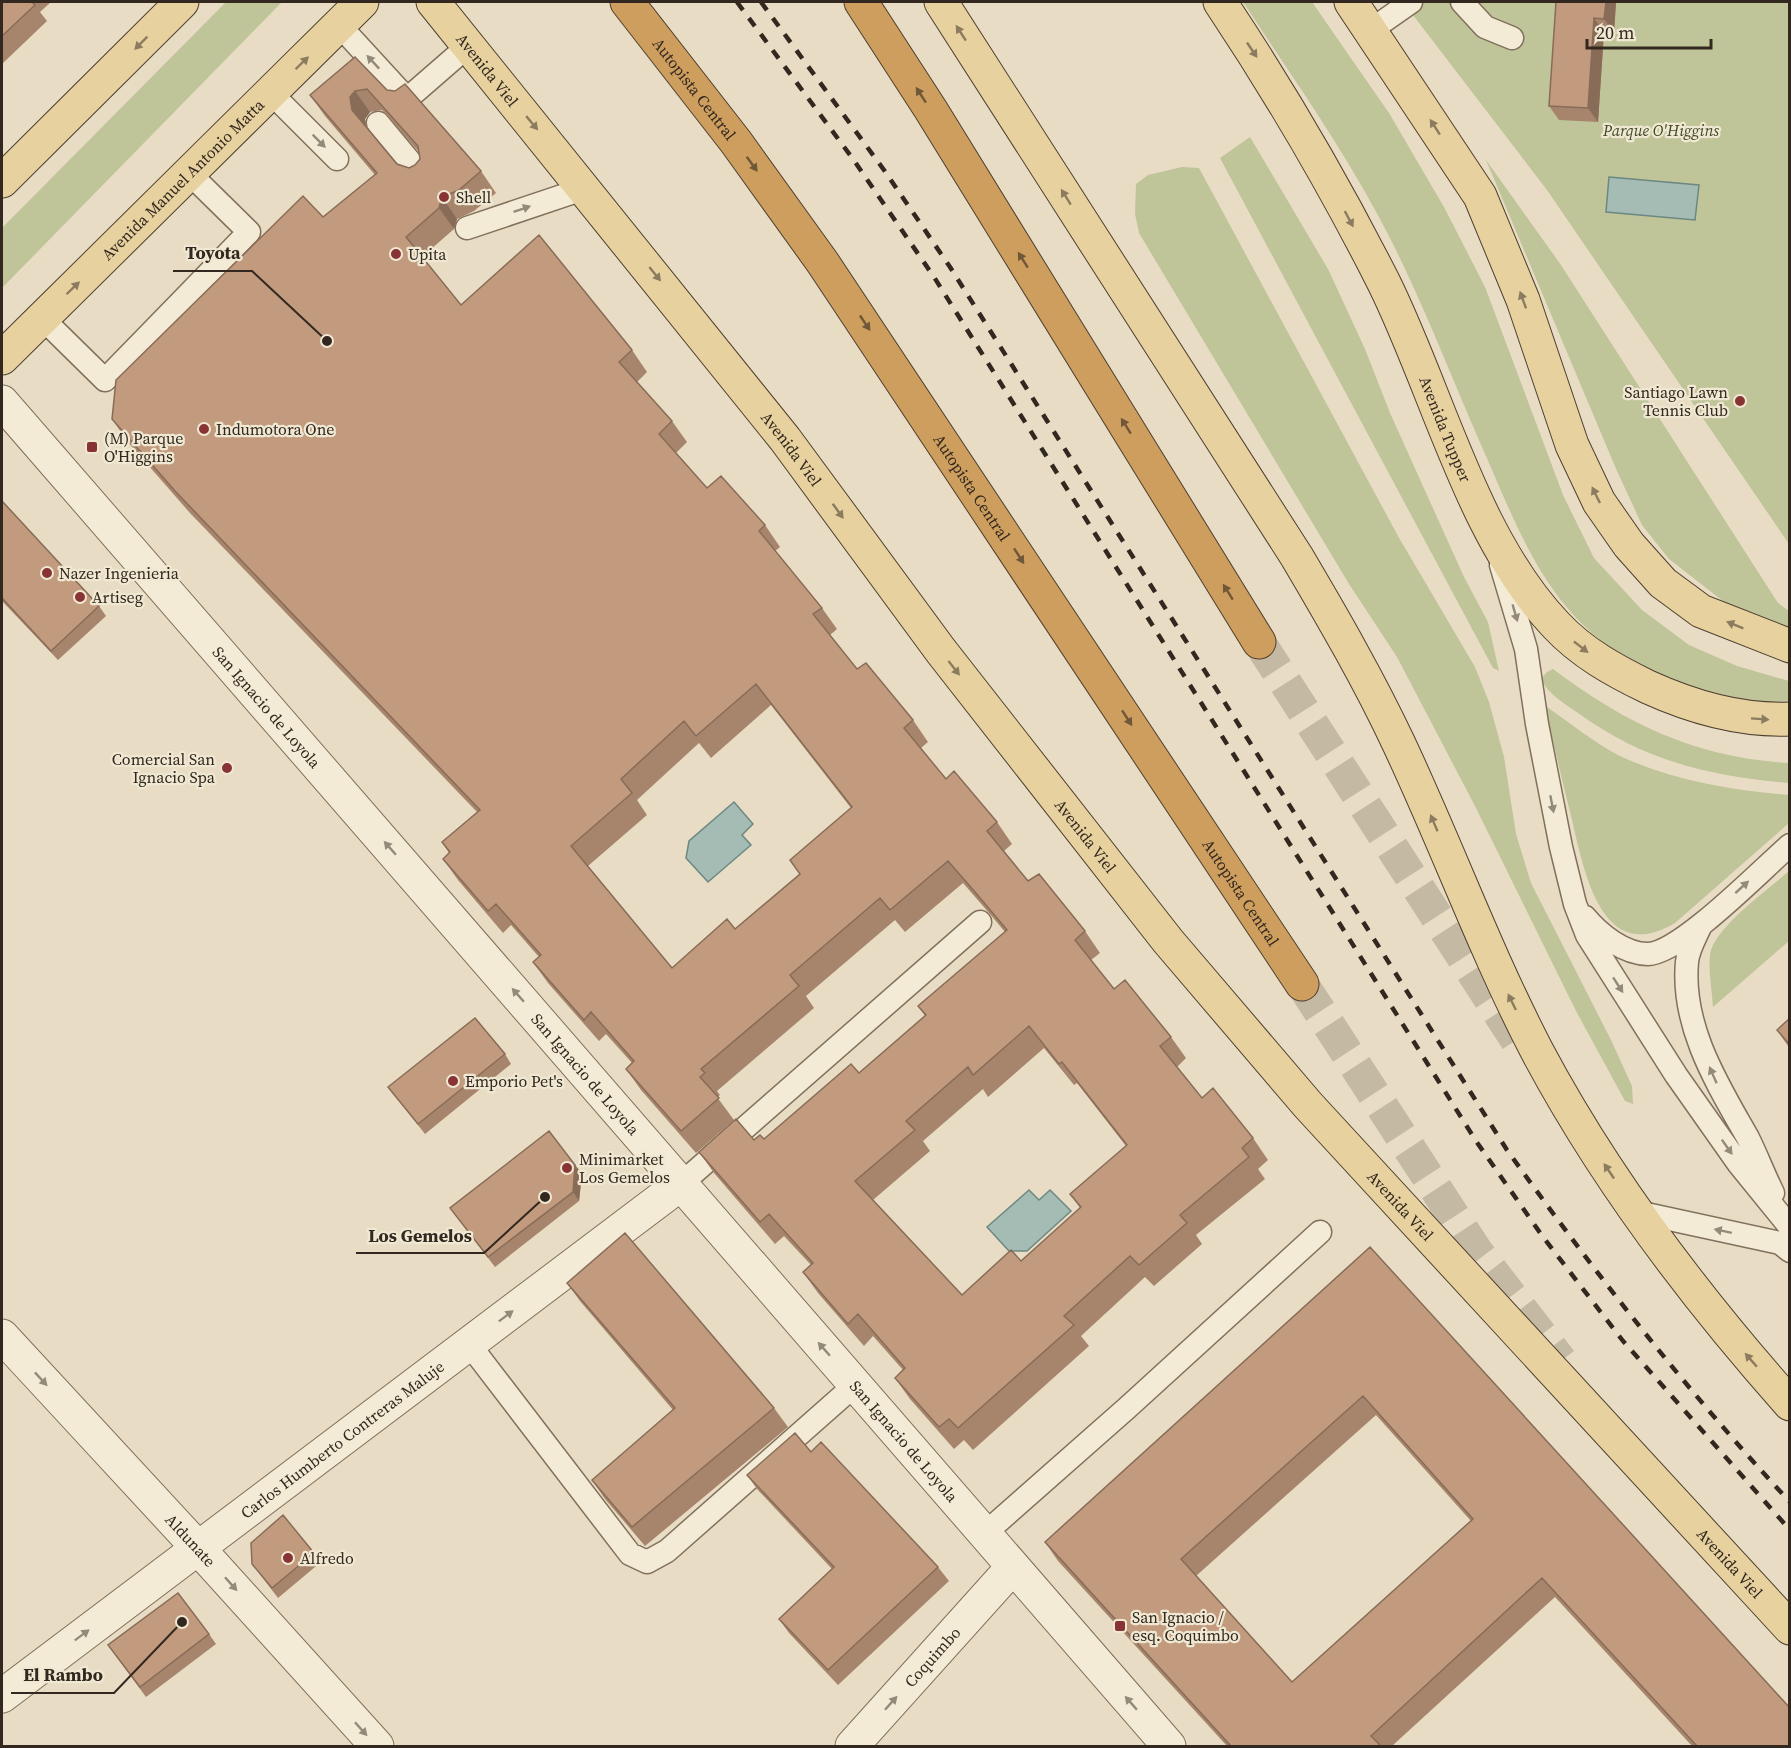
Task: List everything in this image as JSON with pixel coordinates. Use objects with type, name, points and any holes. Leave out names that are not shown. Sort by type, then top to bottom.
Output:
[{"type":"highway","name":"Autopista Central","points":[[627,2],[736,142],[823,263],[1302,984]]},
{"type":"highway","points":[[861,2],[931,110],[1259,642]]},
{"type":"main road","points":[[2,181],[182,2]]},
{"type":"main road","name":"Avenida Manuel Antonio Matta","points":[[2,358],[362,2]]},
{"type":"main road","name":"Avenida Viel","points":[[433,2],[586,188],[785,439],[941,651],[1168,941],[1308,1105],[1790,1628]]},
{"type":"main road","points":[[941,2],[1297,557],[1330,614],[1399,743],[1510,998],[1552,1077],[1637,1212],[1697,1294],[1790,1404]]},
{"type":"main road","name":"Avenida Tupper","points":[[1220,2],[1272,80],[1384,284],[1423,369],[1493,536],[1520,582],[1538,605],[1562,632],[1596,659],[1669,696],[1753,718],[1790,719]]},
{"type":"main road","points":[[1351,2],[1480,196],[1523,300],[1572,446],[1599,502],[1629,545],[1663,583],[1701,611],[1790,646]]},
{"type":"street","name":"San Ignacio de Loyola","points":[[2,402],[682,1183],[983,1535],[1169,1746]]},
{"type":"street","name":"Carlos Humberto Contreras Maluje","points":[[2,1696],[682,1183]]},
{"type":"street","name":"Aldunate","points":[[2,1336],[377,1746]]},
{"type":"street","name":"Coquimbo","points":[[852,1746],[1012,1568]]},
{"type":"lane","points":[[1371,30],[1411,2]]},
{"type":"lane","points":[[1462,2],[1485,27],[1512,38]]},
{"type":"lane","points":[[340,26],[407,99],[468,46]]},
{"type":"lane","points":[[271,93],[337,159]]},
{"type":"lane","points":[[378,123],[414,168]]},
{"type":"lane","points":[[42,318],[105,380],[249,232],[190,174]]},
{"type":"lane","points":[[467,228],[586,188]]},
{"type":"lane","points":[[1493,536],[1526,649],[1539,735],[1575,904],[1597,952],[1676,1075],[1738,1163],[1788,1224]]},
{"type":"lane","points":[[1575,904],[1597,931],[1628,948],[1648,954],[1670,947],[1700,927],[1790,844]]},
{"type":"lane","points":[[682,1183],[980,922]]},
{"type":"lane","points":[[1700,927],[1687,960],[1687,975],[1698,1038],[1717,1085],[1749,1140],[1788,1224]]},
{"type":"lane","points":[[1637,1212],[1780,1243],[1790,1251]]},
{"type":"lane","points":[[983,1535],[1320,1232]]},
{"type":"lane","points":[[469,1344],[630,1554],[647,1562],[667,1551],[855,1385]]},
{"type":"green space","points":[[226,2],[282,2],[2,288],[2,228]]},
{"type":"green space","points":[[1243,2],[1312,2],[1389,113],[1444,207],[1485,287],[1563,495],[1594,558],[1642,610],[1689,645],[1737,666],[1789,681],[1789,707],[1729,700],[1697,691],[1666,678],[1609,646],[1587,629],[1568,609],[1551,587],[1523,538],[1418,296],[1376,211],[1321,120]]},
{"type":"green space","name":"Parque O'Higgins","points":[[1403,2],[1789,2],[1789,544],[1547,190]]},
{"type":"green space","points":[[1250,137],[1328,269],[1464,577],[1488,622],[1499,671],[1493,668],[1220,158]]},
{"type":"green space","points":[[1486,160],[1561,265],[1778,603],[1789,611],[1789,629],[1737,612],[1669,559],[1642,525]]},
{"type":"green space","points":[[1182,167],[1199,168],[1398,536],[1475,667],[1489,702],[1504,757],[1516,834],[1531,883],[1611,1040],[1632,1086],[1633,1104],[1625,1101],[1576,1011],[1476,808],[1397,657],[1349,584],[1139,233],[1135,214],[1136,184],[1148,175]]},
{"type":"green space","points":[[1553,669],[1608,706],[1664,735],[1724,754],[1789,763],[1789,783],[1704,770],[1678,763],[1628,743],[1603,730],[1552,694],[1541,679]]},
{"type":"green space","points":[[1544,705],[1601,745],[1640,765],[1703,783],[1789,795],[1789,823],[1675,923],[1649,934],[1628,932],[1611,922],[1598,904],[1589,882]]},
{"type":"green space","points":[[1789,871],[1789,941],[1713,1007],[1710,955],[1713,944],[1731,921]]},
{"type":"water","points":[[1609,177],[1699,185],[1695,220],[1606,212]]},
{"type":"water","points":[[734,802],[753,824],[742,835],[751,845],[708,882],[686,858],[689,841]]},
{"type":"water","points":[[1029,1190],[1039,1200],[1050,1190],[1071,1211],[1027,1251],[1009,1251],[987,1227]]},
{"type":"building","points":[[2,2],[32,2],[35,5],[2,36]]},
{"type":"building","points":[[1556,2],[1606,2],[1604,19],[1594,18],[1588,108],[1549,106]]},
{"type":"building","points":[[355,57],[387,90],[395,91],[405,84],[481,171],[459,190],[442,197],[439,208],[406,237],[461,305],[539,235],[632,350],[619,362],[672,421],[659,434],[707,488],[721,476],[765,525],[759,531],[822,608],[813,614],[857,669],[866,663],[913,720],[904,728],[946,779],[954,771],[997,822],[987,831],[1028,881],[1039,874],[1085,931],[1075,940],[1114,989],[1125,980],[1171,1037],[1160,1046],[1202,1098],[1213,1088],[1253,1138],[1242,1148],[1249,1157],[1180,1215],[1187,1223],[1139,1265],[1130,1256],[1064,1316],[1074,1325],[958,1428],[949,1419],[939,1427],[895,1378],[905,1368],[858,1314],[848,1324],[803,1272],[813,1263],[769,1214],[760,1222],[699,1152],[736,1119],[754,1140],[760,1135],[764,1139],[851,1064],[859,1073],[926,1015],[918,1006],[1007,930],[948,861],[890,910],[880,898],[790,975],[799,986],[701,1069],[705,1073],[700,1077],[719,1098],[681,1131],[626,1069],[634,1061],[591,1012],[584,1020],[533,962],[541,955],[496,904],[488,911],[443,859],[450,852],[442,842],[480,810],[175,491],[112,419],[116,380],[303,196],[323,217],[377,173],[310,95]],"holes":[[[367,89],[418,146],[420,159],[415,165],[409,168],[397,164],[352,110],[350,97],[355,91]],[[756,684],[852,807],[790,860],[800,874],[735,929],[727,919],[672,968],[571,846],[632,793],[621,779],[684,721],[696,736]],[[1029,1026],[1059,1064],[1062,1062],[1127,1145],[1070,1194],[1081,1207],[1021,1261],[1011,1250],[962,1295],[855,1181],[915,1130],[906,1121],[968,1067],[973,1075]]]},
{"type":"building","points":[[2,501],[99,606],[51,651],[2,598]]},
{"type":"building","name":"Emporio Pet's","points":[[475,1018],[505,1054],[418,1124],[388,1087]]},
{"type":"building","points":[[1790,1018],[1790,1045],[1777,1030]]},
{"type":"building","points":[[549,1131],[575,1165],[573,1192],[488,1257],[450,1208]]},
{"type":"building","points":[[625,1233],[774,1408],[632,1527],[592,1480],[675,1408],[567,1283]]},
{"type":"building","points":[[1370,1247],[1790,1708],[1790,1746],[1697,1746],[1542,1578],[1371,1736],[1381,1746],[1231,1746],[1045,1542]],"holes":[[[1363,1396],[1473,1519],[1292,1682],[1181,1559]]]},
{"type":"building","points":[[795,1433],[811,1452],[821,1442],[938,1567],[828,1670],[779,1619],[834,1567],[747,1475]]},
{"type":"building","name":"Alfredo","points":[[283,1515],[314,1553],[272,1588],[252,1564],[251,1543]]},
{"type":"building","points":[[178,1593],[209,1634],[140,1687],[108,1645]]},
{"type":"tunnel","points":[[1259,642],[1525,1053]]},
{"type":"tunnel","points":[[1302,984],[1477,1252],[1561,1361]]},
{"type":"railway","points":[[737,2],[853,159],[934,277],[1476,1141],[1543,1237],[1623,1341],[1790,1530]]},
{"type":"railway","points":[[761,2],[884,170],[950,267],[1507,1150],[1574,1241],[1678,1374],[1790,1502]]},
{"type":"place","name":"Shell","points":[[444,197]]},
{"type":"place","name":"Upita","points":[[396,254]]},
{"type":"place","name":"Toyota","points":[[327,341]]},
{"type":"place","name":"Santiago Lawn Tennis Club","points":[[1740,401]]},
{"type":"place","name":"Indumotora One","points":[[204,429]]},
{"type":"place","name":"(M) Parque O'Higgins","points":[[92,447]]},
{"type":"place","name":"Nazer Ingenieria","points":[[47,573]]},
{"type":"place","name":"Artiseg","points":[[80,597]]},
{"type":"place","name":"Comercial San Ignacio Spa","points":[[227,768]]},
{"type":"place","name":"Emporio Pet's","points":[[453,1081]]},
{"type":"place","name":"Minimarket Los Gemelos","points":[[567,1168]]},
{"type":"place","name":"Los Gemelos","points":[[545,1197]]},
{"type":"place","name":"Alfredo","points":[[288,1558]]},
{"type":"place","name":"El Rambo","points":[[182,1622]]},
{"type":"place","name":"San Ignacio / esq. Coquimbo","points":[[1120,1626]]}]
